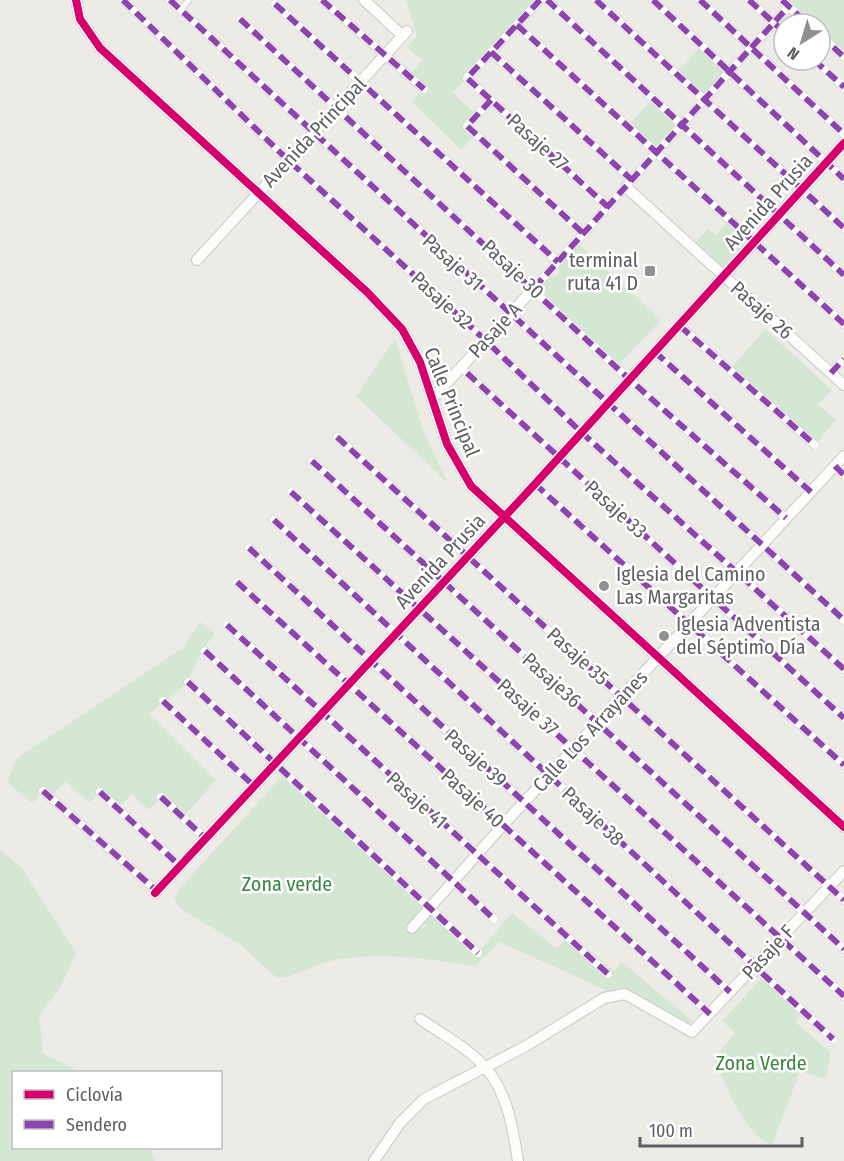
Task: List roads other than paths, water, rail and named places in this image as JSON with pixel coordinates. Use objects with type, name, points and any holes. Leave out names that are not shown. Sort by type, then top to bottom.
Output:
[{"type":"street","name":"Calle Principal","points":[[76,0],[80,20],[100,48],[368,292],[402,329],[420,362],[447,444],[471,486],[844,827]]},
{"type":"street","name":"Pasaje 32","points":[[123,0],[288,160],[486,340],[581,432],[844,669]]},
{"type":"street","name":"Pasaje 31","points":[[170,0],[313,134],[844,620]]},
{"type":"street","points":[[322,0],[424,89]]},
{"type":"street","name":"Avenida Principal","points":[[197,260],[405,33],[364,0]]},
{"type":"street","points":[[491,52],[540,0]]},
{"type":"street","points":[[547,0],[844,275]]},
{"type":"street","points":[[596,0],[844,228]]},
{"type":"street","points":[[653,0],[844,179]]},
{"type":"street","points":[[699,0],[844,134]]},
{"type":"street","points":[[749,0],[772,21]]},
{"type":"street","points":[[782,0],[795,12]]},
{"type":"street","points":[[275,4],[558,262]]},
{"type":"street","points":[[784,12],[789,6]]},
{"type":"street","name":"Pasaje 30","points":[[240,19],[534,288],[629,379],[786,518]]},
{"type":"street","points":[[517,25],[844,324]]},
{"type":"street","points":[[534,288],[772,25]]},
{"type":"street","points":[[832,46],[844,57]]},
{"type":"street","name":"Pasaje 27","points":[[491,52],[467,78],[608,207]]},
{"type":"street","name":"Pasaje 26","points":[[491,52],[724,276],[844,385]]},
{"type":"street","points":[[827,72],[844,87]]},
{"type":"street","points":[[491,100],[467,126],[584,234]]},
{"type":"street","name":"Avenida Prusia","points":[[156,892],[559,458],[844,143]]},
{"type":"street","name":"Pasaje A","points":[[432,399],[534,288]]},
{"type":"street","points":[[680,326],[815,445]]},
{"type":"street","points":[[655,352],[811,492]]},
{"type":"street","points":[[831,373],[844,359]]},
{"type":"street","name":"Pasaje 33","points":[[467,373],[844,718]]},
{"type":"street","name":"Pasaje 35","points":[[337,437],[844,900]]},
{"type":"street","name":"Calle Los Arrayanes","points":[[412,928],[476,854],[844,456]]},
{"type":"street","name":"Pasaje36","points":[[312,461],[844,949]]},
{"type":"street","points":[[835,466],[844,475]]},
{"type":"street","points":[[535,484],[844,765]]},
{"type":"street","name":"Pasaje 37","points":[[291,492],[844,996]]},
{"type":"street","name":"Pasaje 38","points":[[274,520],[833,1039]]},
{"type":"street","name":"Pasaje 39","points":[[249,548],[730,992]]},
{"type":"street","name":"Pasaje 40","points":[[237,582],[710,1014]]},
{"type":"street","name":"Pasaje 41","points":[[226,624],[321,714],[608,974]]},
{"type":"street","points":[[205,651],[494,919]]},
{"type":"street","points":[[188,682],[478,953]]},
{"type":"street","points":[[163,700],[254,786]]},
{"type":"street","points":[[43,791],[156,892]]},
{"type":"street","points":[[100,792],[180,866]]},
{"type":"street","points":[[161,797],[206,838]]},
{"type":"street","name":"Pasaje F","points":[[484,1066],[526,1046],[604,998],[617,994],[625,994],[692,1032],[844,871]]},
{"type":"street","points":[[420,1019],[484,1066],[504,1100],[512,1124],[518,1161]]},
{"type":"street","points":[[375,1161],[400,1122],[424,1099],[484,1066]]},
{"type":"lane","points":[[180,10],[189,0]]},
{"type":"place","name":"terminal ruta 41 D","points":[[650,271]]},
{"type":"place","name":"Iglesia del Camino Las Margaritas","points":[[604,586]]},
{"type":"place","name":"Iglesia Adventista del Séptimo Día","points":[[664,636]]},
{"type":"park label","name":"Zona verde","points":[[287,884]]},
{"type":"park label","name":"Zona Verde","points":[[761,1063]]}]
